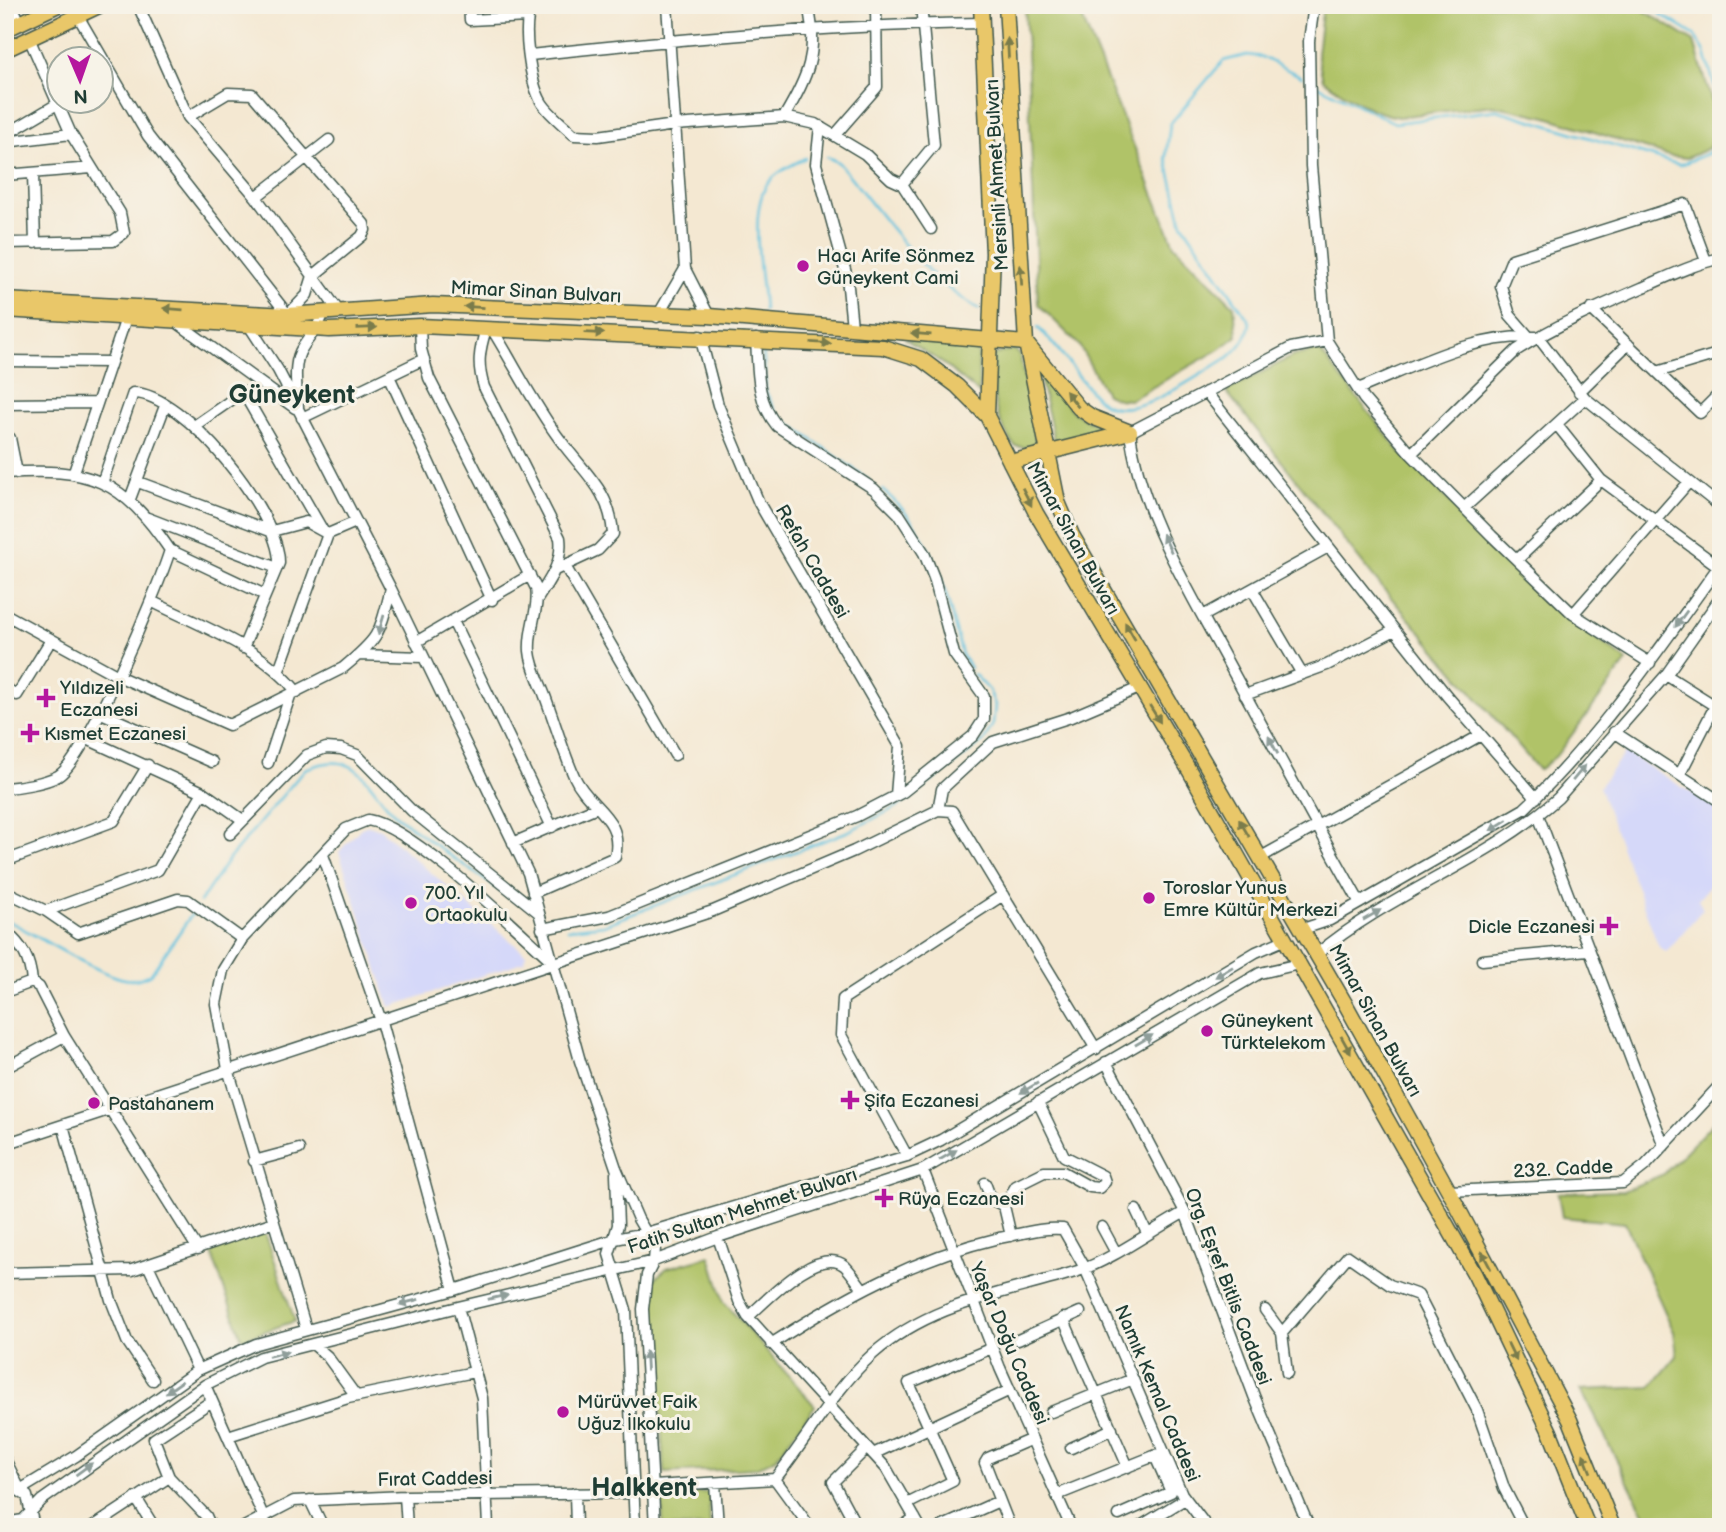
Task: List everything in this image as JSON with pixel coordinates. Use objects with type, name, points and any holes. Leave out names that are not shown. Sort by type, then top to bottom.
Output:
[{"type":"main road","points":[[5,30],[58,5]]},
{"type":"main road","points":[[5,50],[101,5]]},
{"type":"main road","name":"Mersinli Ahmet Bulvarı","points":[[981,5],[993,253],[989,340]]},
{"type":"main road","name":"Mersinli Ahmet Bulvarı","points":[[1006,5],[1026,343]]},
{"type":"main road","name":"Mimar Sinan Bulvarı","points":[[5,300],[240,312],[318,329],[420,326],[700,336],[883,347],[921,359],[957,386],[986,415],[1042,525],[1299,964],[1475,1275],[1550,1432],[1588,1527]]},
{"type":"main road","name":"Mimar Sinan Bulvarı","points":[[5,310],[250,325],[323,314],[433,305],[657,317],[709,316],[989,340],[986,415]]},
{"type":"main road","points":[[989,340],[1026,343],[1079,408],[1130,432]]},
{"type":"main road","name":"Mimar Sinan Bulvarı","points":[[1026,343],[1058,502],[1072,535],[1303,929],[1449,1191],[1570,1420],[1613,1527]]},
{"type":"main road","points":[[1010,462],[1130,432]]},
{"type":"main road","points":[[1284,940],[1292,932],[1303,929]]},
{"type":"main road","points":[[1299,964],[1317,954]]},
{"type":"street","points":[[12,5],[20,23]]},
{"type":"street","points":[[138,5],[188,117],[256,197],[340,313]]},
{"type":"street","points":[[469,5],[470,20],[526,17]]},
{"type":"street","points":[[532,5],[526,17],[530,55],[542,103],[574,135],[598,136],[675,125],[784,117],[820,126],[902,184],[931,229]]},
{"type":"street","points":[[667,5],[685,269],[709,316]]},
{"type":"street","points":[[784,117],[803,86],[815,46],[808,5]]},
{"type":"street","points":[[835,135],[877,87],[876,5]]},
{"type":"street","points":[[902,184],[934,145],[921,5]]},
{"type":"street","points":[[1314,5],[1309,41],[1311,166],[1326,341],[1358,389],[1411,454],[1464,508],[1573,614],[1650,663]]},
{"type":"street","points":[[78,16],[148,136],[284,321],[307,295],[313,276],[366,230],[252,94],[228,93],[188,117]]},
{"type":"street","points":[[530,55],[669,40],[877,26],[982,23]]},
{"type":"street","points":[[29,38],[46,75]]},
{"type":"street","points":[[5,135],[46,111]]},
{"type":"street","points":[[5,243],[113,241],[120,238],[124,225],[120,213],[71,134],[64,116]]},
{"type":"street","points":[[820,126],[816,164],[847,277],[852,327]]},
{"type":"street","points":[[5,142],[71,134]]},
{"type":"street","points":[[256,197],[330,140]]},
{"type":"street","points":[[5,175],[92,168]]},
{"type":"street","points":[[33,174],[34,243]]},
{"type":"street","points":[[1706,261],[1685,204],[1512,259],[1501,286],[1510,315],[1582,395],[1721,507]]},
{"type":"street","points":[[1411,454],[1517,350],[1533,338],[1591,309],[1706,261],[1721,258]]},
{"type":"street","points":[[657,317],[685,269]]},
{"type":"street","points":[[1591,309],[1700,413],[1721,392]]},
{"type":"street","points":[[240,312],[300,414],[391,589],[513,844],[533,893],[580,1061],[616,1168],[655,1248],[654,1261],[647,1275],[643,1309],[655,1527]]},
{"type":"street","points":[[300,414],[297,365],[300,352],[318,329],[323,314]]},
{"type":"street","points":[[74,472],[126,318]]},
{"type":"street","points":[[174,321],[300,414]]},
{"type":"street","points":[[420,326],[429,378],[530,575],[538,598]]},
{"type":"street","points":[[489,329],[479,354],[478,369],[511,444],[549,511],[560,538],[560,568],[675,755]]},
{"type":"street","points":[[489,329],[560,441],[594,481],[611,510],[613,534],[598,550],[560,568],[538,598],[528,633],[530,655],[575,777],[588,800],[616,829],[618,843],[615,857],[533,893]]},
{"type":"street","name":"Refah Caddesi","points":[[700,336],[718,405],[759,503],[896,738],[901,762],[896,795]]},
{"type":"street","points":[[1358,389],[1482,340],[1533,338]]},
{"type":"street","points":[[542,929],[609,916],[857,816],[896,795],[973,736],[984,719],[984,696],[954,654],[934,578],[924,553],[899,514],[874,489],[777,426],[763,406],[756,339]]},
{"type":"street","points":[[1326,341],[1291,348],[1130,432],[1133,460],[1145,496],[1203,616],[1360,903]]},
{"type":"street","points":[[1464,508],[1557,425],[1628,344]]},
{"type":"street","points":[[1657,372],[1721,353]]},
{"type":"street","points":[[300,414],[424,359]]},
{"type":"street","points":[[5,361],[111,362]]},
{"type":"street","points":[[389,376],[492,600]]},
{"type":"street","points":[[194,426],[243,392],[325,533],[279,670]]},
{"type":"street","points":[[1206,392],[1395,630],[1536,797]]},
{"type":"street","points":[[102,483],[133,393],[148,394],[194,426],[234,469],[273,532],[279,550],[277,568],[243,648]]},
{"type":"street","points":[[5,404],[97,403]]},
{"type":"street","points":[[130,499],[165,406]]},
{"type":"street","points":[[1303,929],[1330,920],[1493,828],[1536,797],[1650,663],[1720,565],[1601,480],[1557,425]]},
{"type":"street","points":[[5,436],[10,438],[11,473],[74,472],[102,483],[130,499],[170,550],[265,595]]},
{"type":"street","points":[[1517,560],[1601,480]]},
{"type":"street","points":[[138,482],[273,532],[306,522],[325,533],[356,522]]},
{"type":"street","points":[[1573,614],[1689,482]]},
{"type":"street","points":[[145,517],[277,568]]},
{"type":"street","points":[[1203,616],[1328,547]]},
{"type":"street","points":[[5,789],[58,776],[76,758],[118,676],[170,550]]},
{"type":"street","points":[[416,642],[492,600],[530,575]]},
{"type":"street","points":[[5,614],[118,676],[229,725],[343,668],[359,655],[378,636],[391,589]]},
{"type":"street","points":[[1252,589],[1303,674]]},
{"type":"street","points":[[1317,954],[1343,932],[1501,841],[1558,798],[1666,675],[1721,597]]},
{"type":"street","points":[[150,601],[243,648],[279,670],[294,694]]},
{"type":"street","points":[[453,621],[552,827]]},
{"type":"street","points":[[1245,695],[1327,665],[1395,630]]},
{"type":"street","points":[[5,688],[17,695],[51,640]]},
{"type":"street","points":[[359,655],[423,657]]},
{"type":"street","points":[[1666,675],[1718,707],[1679,774]]},
{"type":"street","points":[[938,810],[942,789],[993,742],[1071,717],[1139,688]]},
{"type":"street","points":[[268,763],[294,694]]},
{"type":"street","points":[[99,712],[212,762]]},
{"type":"street","points":[[1614,732],[1721,802]]},
{"type":"street","points":[[1261,857],[1481,735]]},
{"type":"street","points":[[85,738],[203,792],[240,818]]},
{"type":"street","points":[[230,834],[307,755],[326,748],[341,749],[357,755],[412,811],[538,912]]},
{"type":"street","points":[[5,861],[114,821],[148,765]]},
{"type":"street","points":[[46,911],[158,870],[203,792]]},
{"type":"street","points":[[513,844],[597,807]]},
{"type":"street","points":[[5,1144],[380,1018],[713,911],[854,851],[938,810],[952,811],[1096,1049]]},
{"type":"street","points":[[1538,815],[1664,1146]]},
{"type":"street","points":[[306,1329],[271,1223],[228,1069],[216,1004],[223,970],[242,939],[346,830],[368,820],[392,828],[481,896],[554,963]]},
{"type":"street","points":[[323,855],[380,1018],[454,1290]]},
{"type":"street","points":[[5,891],[46,911],[78,933],[178,899],[191,902],[242,939]]},
{"type":"street","points":[[908,1156],[841,1035],[842,999],[1003,895]]},
{"type":"street","points":[[5,930],[18,942],[30,961],[32,982],[39,987],[64,1036],[198,1249]]},
{"type":"street","name":"Fatih Sultan Mehmet Bulvarı","points":[[20,1490],[198,1370],[256,1344],[454,1290],[615,1239],[646,1233],[908,1156],[1096,1049],[1256,952],[1284,940]]},
{"type":"street","points":[[1482,960],[1588,950]]},
{"type":"street","name":"Fatih Sultan Mehmet Bulvarı","points":[[6,1525],[18,1523],[29,1510],[147,1423],[205,1385],[261,1357],[654,1261],[718,1237],[923,1170],[1261,973],[1299,964]]},
{"type":"street","points":[[5,992],[32,982]]},
{"type":"street","points":[[5,1068],[64,1036]]},
{"type":"street","name":"Org. Eşref Bitlis Caddesi","points":[[1106,1062],[1185,1212],[1254,1396],[1307,1526]]},
{"type":"street","name":"232. Cadde","points":[[1449,1191],[1623,1182],[1646,1166],[1721,1084]]},
{"type":"street","points":[[771,1344],[862,1288],[953,1249],[1011,1236],[1004,1206],[1016,1186],[1044,1172],[1063,1172],[1090,1188],[1099,1188],[1105,1182],[1103,1176],[1063,1156],[1038,1102]]},
{"type":"street","points":[[63,1125],[103,1273],[127,1341],[153,1380]]},
{"type":"street","points":[[254,1161],[299,1149]]},
{"type":"street","points":[[616,1168],[618,1225],[609,1254],[626,1310],[635,1527]]},
{"type":"street","name":"Yaşar Doğu Caddesi","points":[[923,1170],[992,1348],[1071,1527]]},
{"type":"street","points":[[985,1183],[991,1199],[1004,1206]]},
{"type":"street","points":[[1136,1210],[1147,1233]]},
{"type":"street","points":[[653,1486],[775,1479],[828,1407],[874,1354],[907,1329],[972,1298],[1085,1268],[1185,1212]]},
{"type":"street","points":[[5,1273],[103,1273],[148,1265],[271,1223]]},
{"type":"street","points":[[1102,1227],[1115,1251]]},
{"type":"street","name":"Namık Kemal Caddesi","points":[[1011,1236],[1042,1229],[1063,1229],[1085,1268],[1133,1379],[1160,1454],[1185,1499],[1206,1527]]},
{"type":"street","points":[[718,1237],[739,1301],[748,1317],[886,1468],[918,1522],[901,1527]]},
{"type":"street","points":[[1282,1334],[1348,1256],[1390,1285],[1418,1295],[1477,1410],[1504,1488],[1524,1527]]},
{"type":"street","points":[[748,1317],[798,1273],[817,1263],[831,1260],[844,1265],[862,1288]]},
{"type":"street","points":[[148,1265],[198,1370]]},
{"type":"street","points":[[458,1307],[482,1398],[488,1527]]},
{"type":"street","points":[[1265,1310],[1282,1334],[1287,1373]]},
{"type":"street","points":[[1018,1340],[1080,1312]]},
{"type":"street","points":[[1063,1318],[1128,1467]]},
{"type":"street","points":[[314,1345],[327,1356],[356,1396]]},
{"type":"street","points":[[907,1504],[953,1481],[927,1429],[909,1383],[992,1348]]},
{"type":"street","points":[[228,1436],[356,1396],[474,1372]]},
{"type":"street","points":[[1051,1412],[1133,1379]]},
{"type":"street","points":[[205,1385],[266,1521]]},
{"type":"street","points":[[857,1527],[833,1482],[870,1451],[927,1429],[1010,1391]]},
{"type":"street","points":[[211,1527],[206,1516],[192,1505],[169,1477],[154,1439],[212,1401]]},
{"type":"street","points":[[1071,1448],[1112,1430]]},
{"type":"street","points":[[1010,1527],[985,1463],[988,1458],[1032,1439]]},
{"type":"street","points":[[1057,1495],[1160,1454],[1171,1492],[1119,1515]]},
{"type":"street","points":[[5,1459],[20,1490],[27,1496],[34,1527]]},
{"type":"street","points":[[93,1527],[169,1477]]},
{"type":"street","points":[[775,1479],[810,1527]]},
{"type":"street","points":[[715,1483],[718,1527]]},
{"type":"street","points":[[5,1489],[20,1490]]},
{"type":"street","points":[[575,1493],[576,1527]]},
{"type":"street","name":"Fırat Caddesi","points":[[244,1527],[266,1521],[294,1501],[488,1494],[633,1493]]},
{"type":"street","points":[[405,1496],[407,1527]]},
{"type":"street","points":[[136,1498],[154,1527]]},
{"type":"street","points":[[1144,1524],[1185,1499]]},
{"type":"street","points":[[310,1500],[323,1527]]},
{"type":"street","points":[[941,1527],[999,1501]]},
{"type":"street","points":[[1144,1505],[1144,1524]]},
{"type":"shaded area","points":[[1625,752],[1721,811],[1721,872],[1698,900],[1703,909],[1666,952],[1659,947],[1599,787]]},
{"type":"shaded area","name":"700. Yıl Ortaokulu","points":[[369,825],[380,829],[526,954],[525,961],[390,1007],[339,852],[361,828]]},
{"type":"green space","points":[[1025,5],[1077,5],[1174,245],[1234,306],[1237,336],[1220,349],[1130,400],[1106,394],[1079,345],[1038,304]]},
{"type":"green space","points":[[1323,5],[1635,5],[1694,42],[1715,112],[1714,136],[1709,148],[1687,158],[1669,156],[1547,117],[1493,105],[1398,117],[1377,111],[1323,80],[1317,54]]},
{"type":"green space","points":[[905,339],[978,344],[979,393],[941,362]]},
{"type":"green space","points":[[1014,349],[1020,355],[1036,443],[1030,448],[1015,446],[1001,424],[995,403],[993,355]]},
{"type":"green space","points":[[1319,350],[1401,453],[1562,613],[1627,661],[1556,756],[1539,770],[1375,579],[1226,391],[1293,356]]},
{"type":"green space","points":[[1038,369],[1074,413],[1112,433],[1056,448]]},
{"type":"green space","points":[[1718,1118],[1721,1127],[1721,1527],[1651,1527],[1581,1390],[1651,1387],[1677,1356],[1674,1332],[1625,1223],[1562,1217],[1558,1193],[1623,1191],[1664,1174]]},
{"type":"green space","points":[[265,1232],[295,1321],[242,1339],[210,1249]]},
{"type":"green space","points":[[710,1256],[724,1302],[815,1406],[776,1458],[756,1468],[664,1473],[652,1281],[667,1268]]},
{"type":"green space","points":[[709,1492],[710,1527],[663,1527],[662,1495]]},
{"type":"waterway","points":[[1646,5],[1694,35],[1704,50],[1721,107]]},
{"type":"waterway","points":[[1038,328],[1098,399],[1111,407],[1127,407],[1164,396],[1229,357],[1246,337],[1250,322],[1182,223],[1166,157],[1170,124],[1223,61],[1247,55],[1262,57],[1302,77]]},
{"type":"waterway","points":[[1317,85],[1395,123],[1497,110],[1680,165],[1709,153],[1721,133]]},
{"type":"waterway","points":[[827,157],[838,162],[920,262],[958,296],[979,309]]},
{"type":"waterway","points":[[764,310],[757,229],[761,199],[766,186],[774,177],[805,158]]},
{"type":"waterway","points":[[763,347],[766,392],[777,415],[868,479]]},
{"type":"waterway","points":[[882,490],[914,524],[926,544],[944,587],[962,655],[970,668]]},
{"type":"waterway","points":[[568,929],[604,925],[849,831],[899,806],[984,741],[993,724],[995,705],[989,690],[974,674]]},
{"type":"waterway","points":[[200,902],[229,859],[305,769],[335,763],[358,771],[396,815],[515,900]]},
{"type":"waterway","points":[[5,919],[98,969],[132,980],[151,974],[196,908]]},
{"type":"place","name":"Hacı Arife Sönmez Güneykent Cami","points":[[803,266]]},
{"type":"place","name":"Yıldızeli Eczanesi","points":[[46,698]]},
{"type":"place","name":"Kısmet Eczanesi","points":[[30,733]]},
{"type":"place","name":"Toroslar Yunus Emre Kültür Merkezi","points":[[1149,898]]},
{"type":"place","name":"700. Yıl Ortaokulu","points":[[411,903]]},
{"type":"place","name":"Dicle Eczanesi","points":[[1609,926]]},
{"type":"place","name":"Güneykent Türktelekom","points":[[1207,1031]]},
{"type":"place","name":"Şifa Eczanesi","points":[[850,1100]]},
{"type":"place","name":"Pastahanem","points":[[94,1103]]},
{"type":"place","name":"Rüya Eczanesi","points":[[884,1198]]},
{"type":"place","name":"Mürüvvet Faik Uğuz İlkokulu","points":[[563,1412]]},
{"type":"district","name":"Güneykent","points":[[292,394]]},
{"type":"district","name":"Halkkent","points":[[644,1487]]}]
